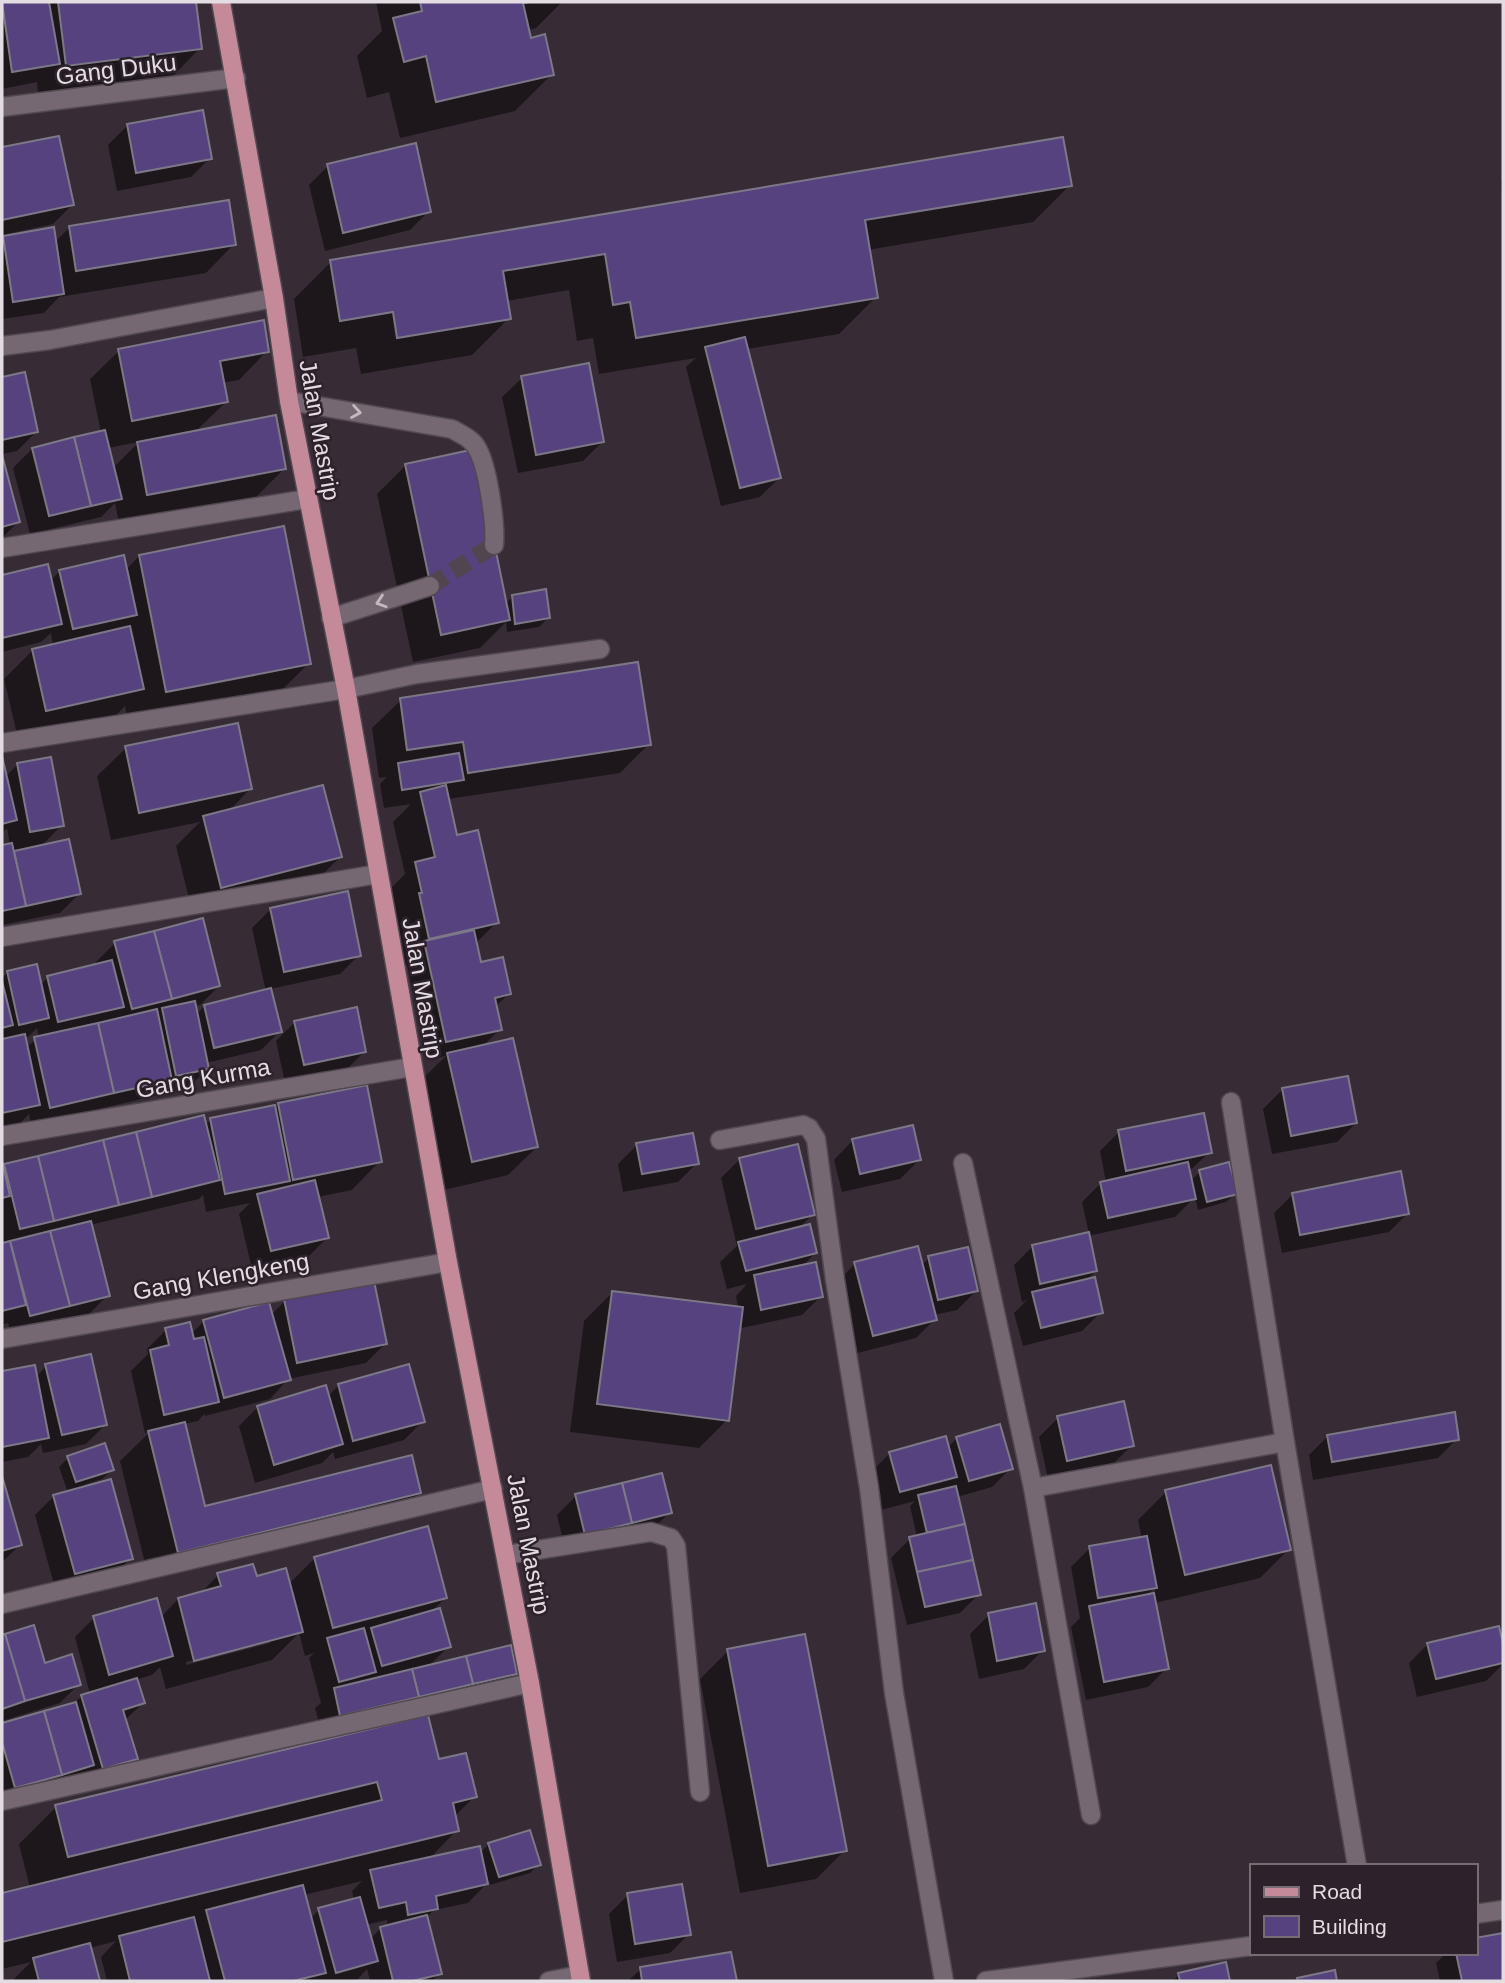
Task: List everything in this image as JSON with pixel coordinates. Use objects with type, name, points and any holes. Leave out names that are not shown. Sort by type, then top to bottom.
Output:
[{"type":"main road","name":"Jalan Mastrip","points":[[221,2],[274,298],[289,401],[346,689],[448,1262],[530,1683],[580,1978]]},
{"type":"street","name":"Gang Duku","points":[[2,107],[236,79]]},
{"type":"street","points":[[2,346],[50,340],[274,298]]},
{"type":"street","points":[[289,401],[452,429],[470,439],[479,451],[492,506],[496,528],[494,545]]},
{"type":"street","points":[[2,548],[307,499]]},
{"type":"street","points":[[331,618],[430,586]]},
{"type":"street","points":[[2,743],[346,689],[417,674],[600,649]]},
{"type":"street","points":[[2,937],[378,874]]},
{"type":"street","name":"Gang Kurma","points":[[2,1136],[412,1067]]},
{"type":"street","points":[[1231,1102],[1357,1864]]},
{"type":"street","points":[[720,1140],[803,1125],[809,1128],[816,1139],[835,1280],[869,1488],[894,1693],[944,1981]]},
{"type":"street","points":[[963,1163],[1033,1488],[1091,1815]]},
{"type":"street","name":"Gang Klengkeng","points":[[2,1339],[448,1262]]},
{"type":"street","points":[[1033,1488],[1285,1442]]},
{"type":"street","points":[[2,1604],[493,1489]]},
{"type":"street","points":[[506,1555],[651,1532],[671,1538],[676,1546],[700,1792]]},
{"type":"street","points":[[2,1801],[530,1683]]},
{"type":"street","points":[[1477,1914],[1503,1910]]},
{"type":"street","points":[[986,1981],[1250,1946]]},
{"type":"street","points":[[549,1981],[580,1978]]},
{"type":"building","points":[[2,2],[49,2],[60,64],[12,72]]},
{"type":"building","points":[[58,2],[196,2],[202,49],[66,66]]},
{"type":"building","points":[[420,2],[530,2],[523,3],[531,38],[545,34],[554,75],[436,102],[426,56],[404,62],[393,18],[422,11]]},
{"type":"building","points":[[203,110],[212,159],[136,173],[127,124]]},
{"type":"building","points":[[59,136],[74,205],[2,220],[2,147]]},
{"type":"building","points":[[1063,137],[1072,186],[865,220],[878,298],[636,338],[630,302],[613,305],[605,254],[503,271],[511,319],[397,338],[393,312],[340,321],[330,260]]},
{"type":"building","points":[[416,143],[431,212],[343,233],[327,164]]},
{"type":"building","points":[[229,200],[236,245],[76,271],[69,226]]},
{"type":"building","points":[[54,227],[64,294],[13,302],[3,236]]},
{"type":"building","points":[[264,320],[269,352],[220,361],[228,402],[132,421],[118,349]]},
{"type":"building","points":[[745,337],[781,478],[740,488],[705,347]]},
{"type":"building","points":[[589,363],[604,442],[536,455],[521,376]]},
{"type":"building","points":[[25,372],[38,432],[2,440],[2,377]]},
{"type":"building","points":[[276,415],[286,469],[147,495],[137,442]]},
{"type":"building","points":[[105,430],[122,499],[91,506],[74,437]]},
{"type":"building","points":[[74,437],[91,506],[49,516],[32,448]]},
{"type":"building","points":[[475,449],[510,620],[441,635],[405,464]]},
{"type":"building","points":[[2,455],[20,522],[2,527]]},
{"type":"building","points":[[284,526],[311,664],[166,692],[139,555]]},
{"type":"building","points":[[124,555],[137,615],[73,629],[59,570]]},
{"type":"building","points":[[48,564],[62,624],[2,638],[2,575]]},
{"type":"building","points":[[546,589],[550,618],[515,624],[512,595]]},
{"type":"building","points":[[130,626],[144,689],[46,711],[32,649]]},
{"type":"building","points":[[638,662],[651,745],[468,773],[463,742],[407,750],[400,698]]},
{"type":"building","points":[[238,723],[252,789],[139,813],[125,746]]},
{"type":"building","points":[[459,753],[464,780],[402,790],[398,763]]},
{"type":"building","points":[[2,756],[17,820],[2,824]]},
{"type":"building","points":[[51,757],[64,826],[30,832],[17,763]]},
{"type":"building","points":[[323,785],[342,857],[221,888],[203,816]]},
{"type":"building","points":[[446,785],[457,835],[478,830],[499,923],[429,939],[415,862],[435,857],[420,792]]},
{"type":"building","points":[[69,839],[81,894],[26,906],[14,851]]},
{"type":"building","points":[[12,843],[26,906],[2,911],[2,845]]},
{"type":"building","points":[[348,891],[361,956],[284,972],[270,908]]},
{"type":"building","points":[[203,918],[220,986],[172,999],[154,931]]},
{"type":"building","points":[[474,930],[481,962],[503,957],[511,994],[495,998],[502,1030],[446,1042],[424,941]]},
{"type":"building","points":[[154,931],[172,999],[132,1009],[114,941]]},
{"type":"building","points":[[112,960],[124,1007],[58,1022],[47,976]]},
{"type":"building","points":[[37,964],[49,1018],[19,1025],[7,971]]},
{"type":"building","points":[[2,981],[13,1025],[2,1028]]},
{"type":"building","points":[[271,988],[282,1032],[214,1048],[204,1005]]},
{"type":"building","points":[[195,1001],[209,1069],[176,1076],[162,1008]]},
{"type":"building","points":[[357,1007],[366,1052],[304,1065],[294,1021]]},
{"type":"building","points":[[157,1009],[172,1080],[114,1093],[98,1023]]},
{"type":"building","points":[[98,1023],[114,1093],[50,1108],[34,1037]]},
{"type":"building","points":[[25,1034],[40,1105],[2,1113],[2,1039]]},
{"type":"building","points":[[513,1038],[538,1147],[472,1162],[447,1053]]},
{"type":"building","points":[[1348,1076],[1357,1123],[1291,1136],[1282,1088]]},
{"type":"building","points":[[367,1085],[382,1162],[293,1180],[278,1103]]},
{"type":"building","points":[[275,1105],[290,1181],[225,1194],[210,1118]]},
{"type":"building","points":[[1204,1113],[1212,1153],[1126,1171],[1118,1130]]},
{"type":"building","points":[[204,1115],[220,1180],[152,1197],[136,1132]]},
{"type":"building","points":[[913,1125],[921,1160],[860,1174],[852,1139]]},
{"type":"building","points":[[136,1132],[152,1197],[119,1205],[103,1140]]},
{"type":"building","points":[[693,1133],[699,1164],[642,1174],[636,1143]]},
{"type":"building","points":[[103,1140],[119,1205],[54,1221],[38,1156]]},
{"type":"building","points":[[798,1144],[815,1215],[756,1229],[739,1158]]},
{"type":"building","points":[[38,1156],[54,1221],[20,1229],[4,1164]]},
{"type":"building","points":[[2,1161],[10,1196],[2,1198]]},
{"type":"building","points":[[1188,1162],[1196,1199],[1108,1218],[1100,1182]]},
{"type":"building","points":[[1229,1162],[1238,1194],[1207,1202],[1199,1170]]},
{"type":"building","points":[[1401,1171],[1409,1214],[1300,1235],[1292,1193]]},
{"type":"building","points":[[315,1180],[329,1238],[271,1251],[257,1194]]},
{"type":"building","points":[[91,1221],[110,1296],[70,1306],[50,1231]]},
{"type":"building","points":[[810,1224],[817,1253],[746,1271],[738,1242]]},
{"type":"building","points":[[50,1231],[70,1306],[30,1316],[10,1241]]},
{"type":"building","points":[[1089,1232],[1097,1271],[1040,1284],[1032,1245]]},
{"type":"building","points":[[10,1241],[26,1305],[2,1311],[2,1243]]},
{"type":"building","points":[[918,1246],[937,1320],[873,1336],[854,1262]]},
{"type":"building","points":[[968,1247],[978,1291],[938,1300],[928,1256]]},
{"type":"building","points":[[816,1262],[823,1297],[761,1310],[754,1275]]},
{"type":"building","points":[[1095,1277],[1103,1313],[1041,1328],[1032,1292]]},
{"type":"building","points":[[374,1281],[387,1344],[297,1363],[284,1299]]},
{"type":"building","points":[[612,1291],[743,1307],[729,1421],[597,1404]]},
{"type":"building","points":[[269,1302],[291,1380],[224,1398],[203,1320]]},
{"type":"building","points":[[190,1322],[194,1339],[204,1337],[219,1402],[164,1415],[150,1350],[169,1345],[165,1328]]},
{"type":"building","points":[[91,1354],[107,1425],[62,1435],[45,1364]]},
{"type":"building","points":[[409,1364],[425,1422],[353,1441],[338,1384]]},
{"type":"building","points":[[35,1365],[49,1438],[2,1447],[2,1371]]},
{"type":"building","points":[[326,1385],[343,1444],[274,1465],[257,1406]]},
{"type":"building","points":[[1124,1401],[1134,1446],[1067,1461],[1057,1416]]},
{"type":"building","points":[[1455,1412],[1459,1440],[1332,1462],[1327,1435]]},
{"type":"building","points":[[185,1422],[205,1506],[412,1455],[421,1493],[178,1553],[148,1431]]},
{"type":"building","points":[[1000,1424],[1013,1469],[969,1481],[956,1437]]},
{"type":"building","points":[[946,1436],[957,1477],[900,1492],[889,1452]]},
{"type":"building","points":[[105,1443],[114,1470],[76,1482],[67,1456]]},
{"type":"building","points":[[1271,1465],[1291,1550],[1185,1575],[1165,1490]]},
{"type":"building","points":[[662,1473],[672,1513],[632,1523],[622,1483]]},
{"type":"building","points":[[2,1476],[22,1545],[2,1551]]},
{"type":"building","points":[[111,1479],[133,1559],[75,1574],[53,1495]]},
{"type":"building","points":[[622,1483],[632,1523],[585,1535],[575,1494]]},
{"type":"building","points":[[956,1486],[965,1524],[927,1533],[918,1495]]},
{"type":"building","points":[[965,1524],[973,1560],[917,1572],[909,1537]]},
{"type":"building","points":[[428,1526],[447,1598],[333,1628],[314,1557]]},
{"type":"building","points":[[1147,1536],[1157,1588],[1098,1598],[1089,1546]]},
{"type":"building","points":[[973,1560],[981,1595],[925,1607],[917,1572]]},
{"type":"building","points":[[253,1564],[257,1576],[286,1568],[303,1632],[194,1661],[178,1598],[221,1586],[217,1573]]},
{"type":"building","points":[[1154,1593],[1169,1669],[1104,1682],[1089,1606]]},
{"type":"building","points":[[157,1598],[173,1656],[109,1675],[93,1616]]},
{"type":"building","points":[[1036,1603],[1045,1651],[997,1661],[988,1613]]},
{"type":"building","points":[[440,1608],[451,1647],[382,1666],[371,1628]]},
{"type":"building","points":[[34,1625],[45,1663],[72,1654],[81,1685],[25,1701],[5,1634]]},
{"type":"building","points":[[1499,1626],[1503,1663],[1436,1679],[1427,1643]]},
{"type":"building","points":[[364,1628],[376,1672],[339,1682],[327,1638]]},
{"type":"building","points":[[5,1634],[25,1701],[2,1709],[2,1635]]},
{"type":"building","points":[[805,1634],[847,1851],[768,1866],[727,1649]]},
{"type":"building","points":[[511,1645],[517,1674],[473,1684],[466,1656]]},
{"type":"building","points":[[466,1656],[473,1684],[419,1697],[412,1669]]},
{"type":"building","points":[[412,1669],[419,1697],[340,1716],[334,1688]]},
{"type":"building","points":[[137,1678],[145,1703],[123,1710],[138,1759],[103,1769],[81,1695]]},
{"type":"building","points":[[76,1702],[94,1765],[62,1775],[44,1711]]},
{"type":"building","points":[[44,1711],[62,1775],[15,1788],[2,1742],[2,1723]]},
{"type":"building","points":[[428,1715],[439,1759],[466,1753],[477,1797],[453,1803],[459,1831],[2,1942],[2,1893],[382,1800],[377,1782],[68,1857],[55,1805]]},
{"type":"building","points":[[530,1830],[541,1865],[499,1877],[488,1843]]},
{"type":"building","points":[[480,1846],[488,1884],[436,1896],[438,1909],[408,1915],[406,1902],[379,1908],[370,1870]]},
{"type":"building","points":[[682,1884],[691,1935],[635,1944],[627,1893]]},
{"type":"building","points":[[303,1885],[326,1973],[293,1981],[225,1981],[206,1910]]},
{"type":"building","points":[[360,1897],[378,1961],[336,1973],[318,1908]]},
{"type":"building","points":[[427,1915],[442,1974],[412,1981],[393,1981],[380,1927]]},
{"type":"building","points":[[194,1917],[210,1981],[130,1981],[119,1936]]},
{"type":"building","points":[[1503,1933],[1503,1981],[1462,1981],[1456,1955],[1477,1955],[1477,1938]]},
{"type":"building","points":[[90,1943],[100,1981],[39,1981],[33,1958]]},
{"type":"building","points":[[731,1952],[737,1981],[642,1981],[640,1967]]},
{"type":"building","points":[[1226,1962],[1230,1981],[1180,1981],[1178,1973]]},
{"type":"building","points":[[1335,1970],[1337,1981],[1298,1981],[1297,1978]]},
{"type":"tunnel","points":[[430,586],[494,545]]}]
